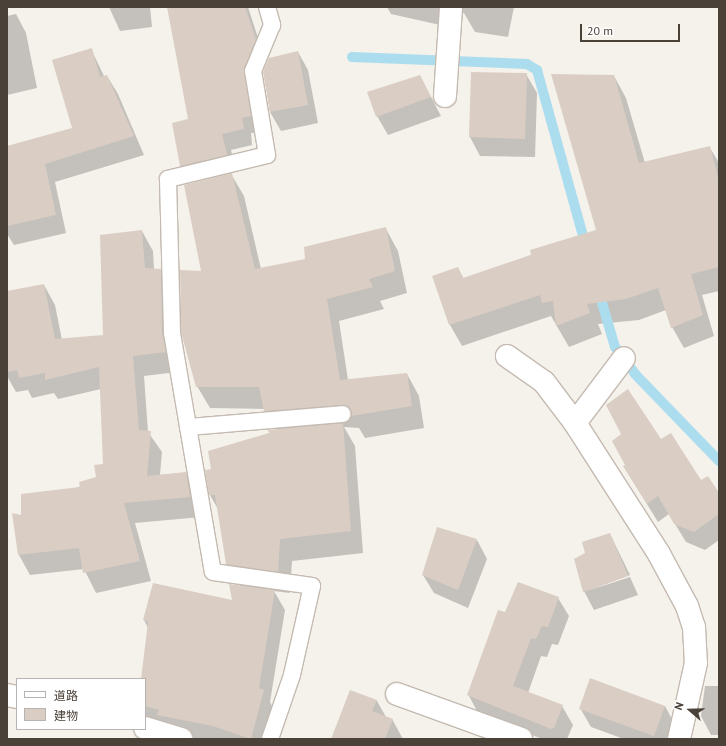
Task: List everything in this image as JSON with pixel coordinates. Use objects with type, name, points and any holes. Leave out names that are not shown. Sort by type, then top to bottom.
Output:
[{"type":"street","points":[[445,96],[451,7]]},
{"type":"street","points":[[507,356],[544,382],[575,423],[659,554],[687,606],[694,627],[696,663],[679,739]]},
{"type":"street","points":[[575,423],[624,358]]},
{"type":"street","points":[[397,694],[521,739]]},
{"type":"street","points":[[146,728],[181,739]]},
{"type":"lane","points":[[267,7],[272,24],[253,71],[267,155],[168,179],[172,333],[213,572],[312,586],[292,675],[270,739]]},
{"type":"lane","points":[[188,428],[342,414]]},
{"type":"building","points":[[167,7],[245,7],[256,40],[244,68],[251,116],[242,118],[244,129],[222,134],[227,155],[180,166],[172,123],[188,119]]},
{"type":"building","points":[[92,48],[100,77],[107,75],[134,136],[45,164],[56,215],[7,226],[7,146],[72,128],[52,60]]},
{"type":"building","points":[[298,51],[308,105],[270,112],[263,72],[269,58]]},
{"type":"building","points":[[471,72],[527,73],[525,139],[469,137]]},
{"type":"building","points":[[551,74],[614,75],[639,163],[710,146],[719,181],[719,267],[691,274],[703,315],[671,328],[658,288],[626,299],[587,304],[590,313],[556,326],[553,301],[542,303],[540,295],[449,325],[432,276],[458,267],[463,278],[531,255],[530,250],[596,230]]},
{"type":"building","points":[[420,75],[431,97],[376,117],[367,92]]},
{"type":"building","points":[[232,173],[255,269],[305,259],[304,247],[386,227],[395,271],[369,279],[373,287],[327,299],[340,380],[407,373],[412,406],[351,416],[350,408],[342,405],[264,411],[259,387],[196,387],[181,332],[180,270],[201,271],[184,185]]},
{"type":"building","points":[[142,230],[145,268],[161,269],[162,333],[166,352],[133,356],[139,430],[151,431],[147,476],[186,472],[190,497],[124,503],[140,561],[83,573],[79,548],[18,555],[12,513],[21,515],[21,494],[80,487],[79,482],[96,477],[94,465],[103,464],[99,367],[45,380],[45,373],[19,378],[17,370],[7,372],[7,291],[44,284],[55,339],[103,335],[100,235]]},
{"type":"building","points":[[628,389],[661,439],[671,433],[701,480],[708,476],[719,493],[719,514],[694,532],[674,524],[658,496],[647,504],[623,466],[625,465],[612,441],[621,434],[606,405]]},
{"type":"building","points":[[343,423],[351,531],[280,539],[278,572],[226,564],[215,495],[209,495],[205,470],[211,469],[208,451],[269,433],[268,430]]},
{"type":"building","points":[[437,527],[477,539],[458,590],[422,575]]},
{"type":"building","points":[[610,533],[628,576],[583,592],[574,559],[585,553],[582,542]]},
{"type":"building","points":[[518,582],[559,597],[548,627],[542,626],[536,639],[531,638],[513,686],[563,705],[554,728],[551,729],[467,695],[498,610],[505,612]]},
{"type":"building","points":[[153,583],[232,600],[229,584],[275,590],[259,688],[264,690],[251,739],[213,726],[157,715],[159,710],[146,706],[146,678],[141,678],[148,622],[143,620]]},
{"type":"building","points":[[590,678],[665,706],[654,736],[579,709]]},
{"type":"building","points":[[350,690],[377,700],[372,711],[393,719],[385,739],[331,739]]},
{"type":"waterway","points":[[352,57],[527,64],[537,70],[586,247]]},
{"type":"waterway","points":[[598,289],[615,347],[635,374],[719,461]]}]
